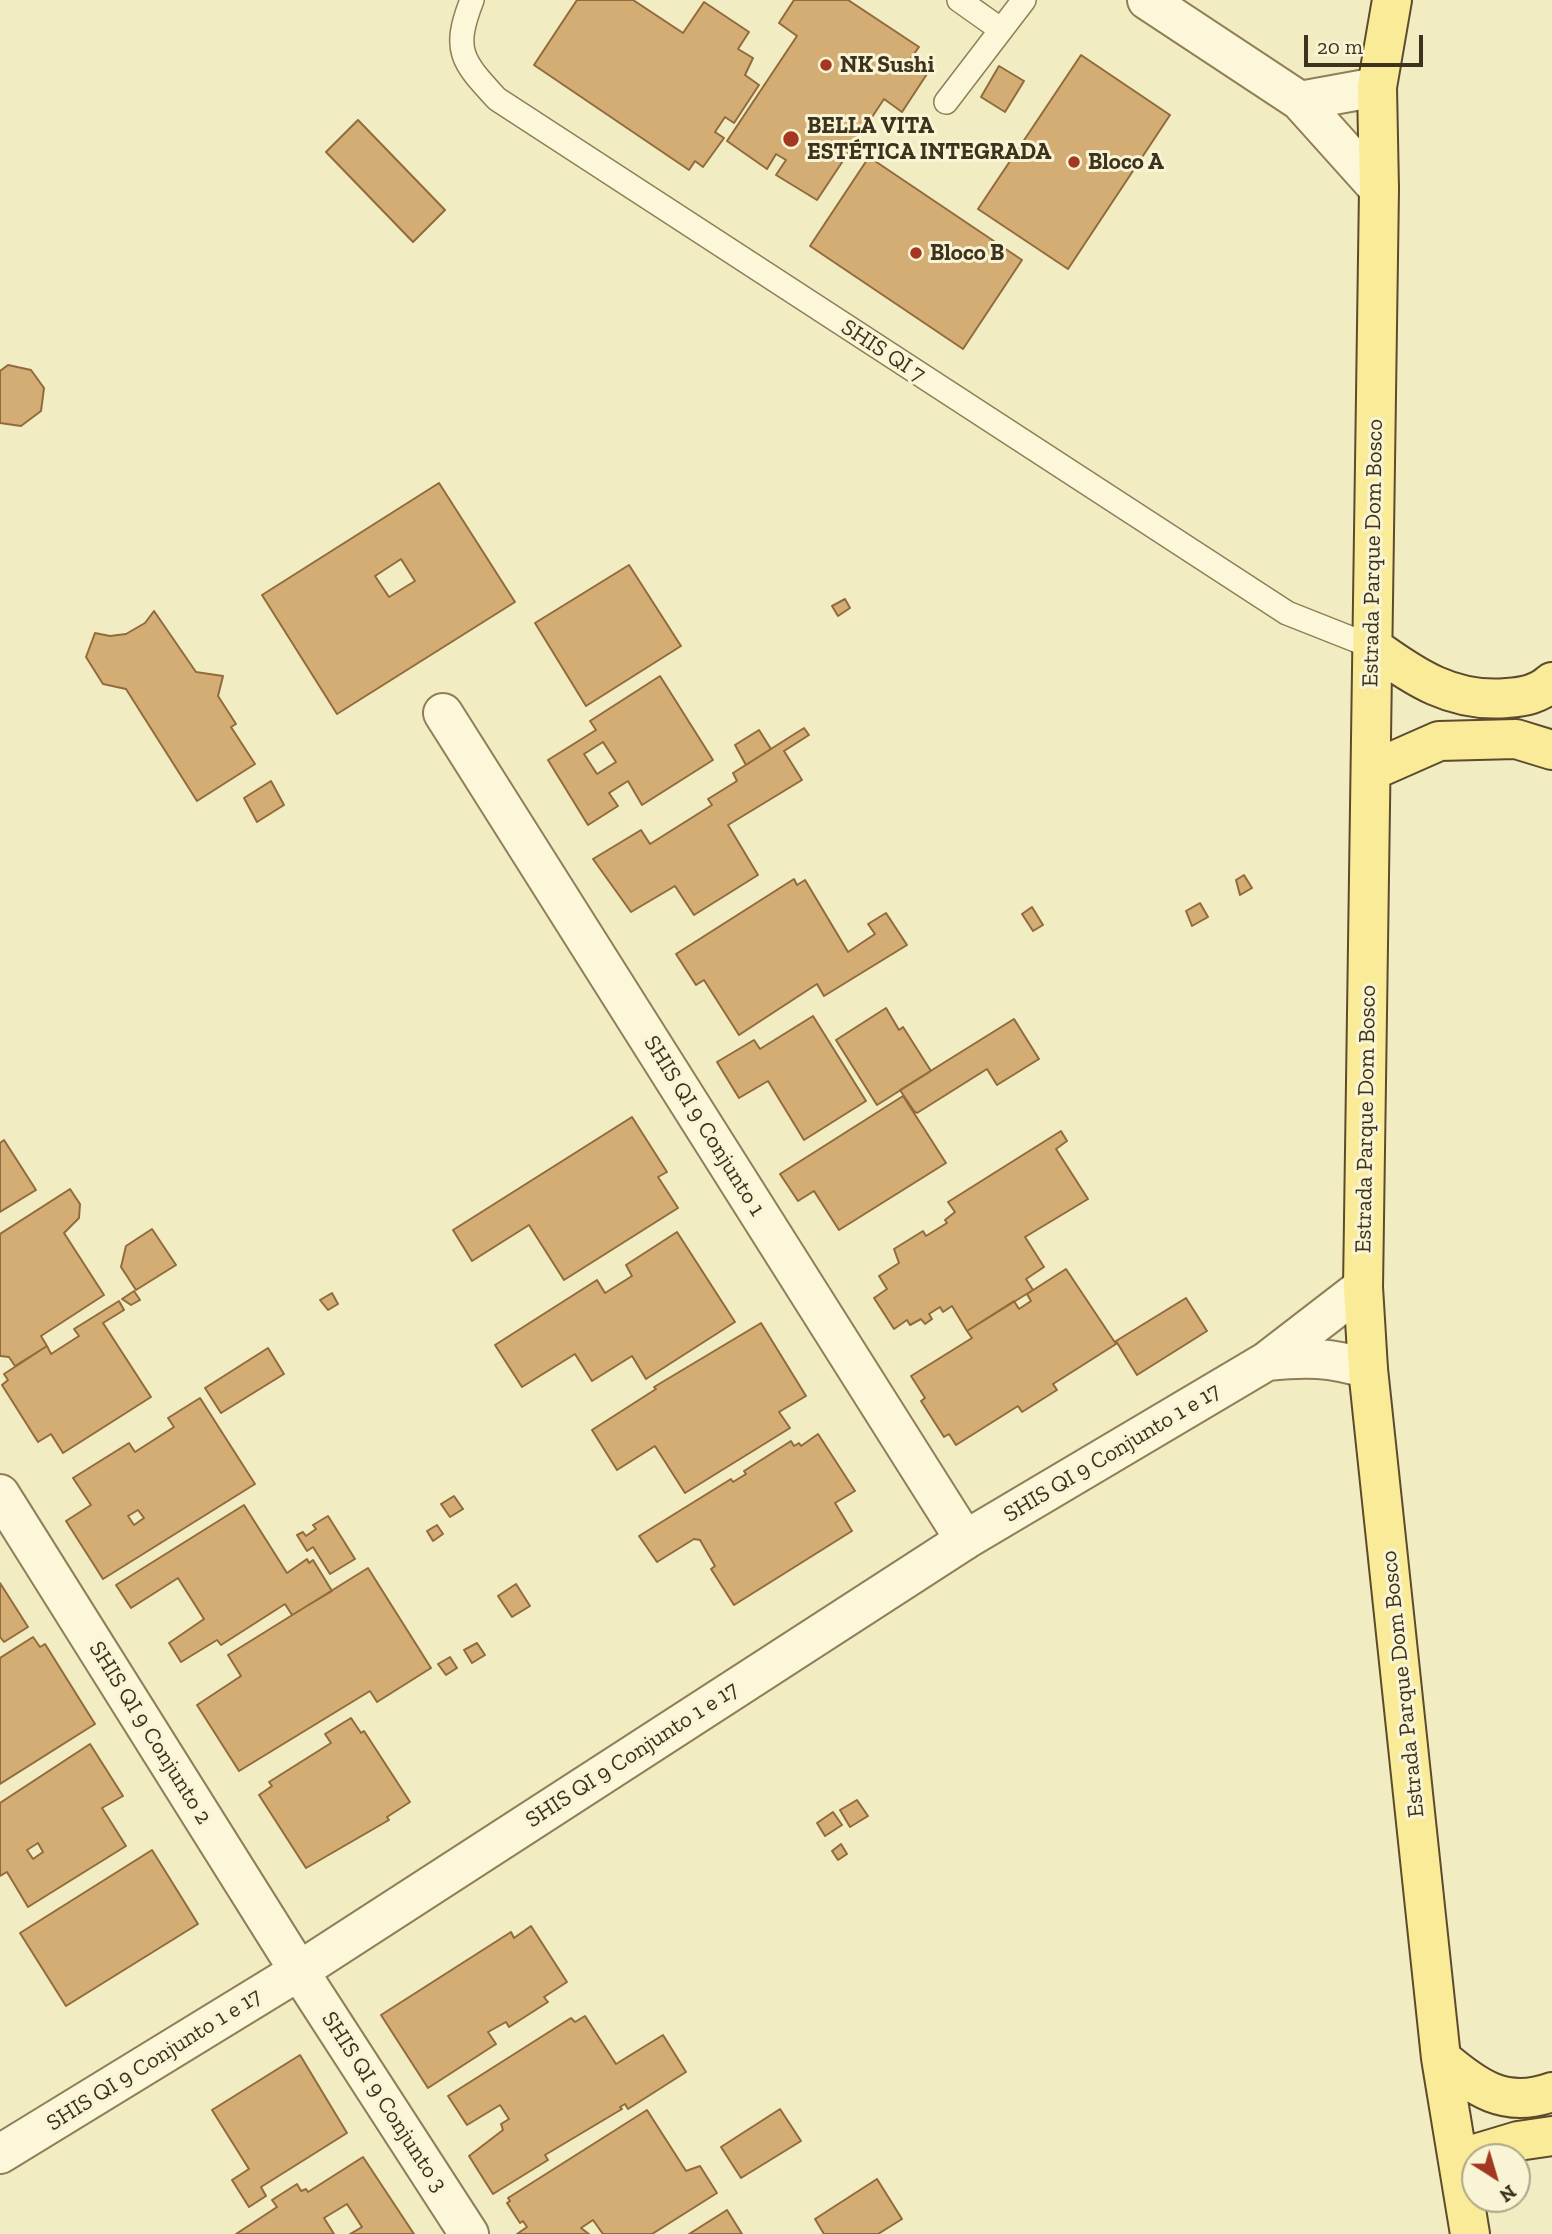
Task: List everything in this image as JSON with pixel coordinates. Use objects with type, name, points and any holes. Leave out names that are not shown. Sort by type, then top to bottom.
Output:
[{"type":"main road","name":"Estrada Parque Dom Bosco","points":[[1392,0],[1377,87],[1379,189],[1363,1287],[1368,1369],[1441,2058],[1470,2234]]},
{"type":"main road","points":[[1373,647],[1412,676],[1461,696],[1486,700],[1528,696],[1552,682]]},
{"type":"main road","points":[[1371,771],[1439,741],[1516,739],[1552,750]]},
{"type":"main road","points":[[1441,2058],[1468,2081],[1493,2095],[1532,2099],[1552,2092]]},
{"type":"main road","points":[[1458,2159],[1518,2141],[1552,2136]]},
{"type":"street","points":[[1147,0],[1300,101],[1379,189]]},
{"type":"street","points":[[1300,101],[1377,87]]},
{"type":"street","name":"SHIS QI 9 Conjunto 1","points":[[443,713],[965,1540]]},
{"type":"street","name":"SHIS QI 9 Conjunto 1 e 17","points":[[0,2154],[299,1971],[965,1540],[1267,1361],[1363,1287]]},
{"type":"street","name":"SHIS QI 9 Conjunto 1 e 17","points":[[1267,1361],[1314,1356],[1341,1360],[1368,1369]]},
{"type":"street","name":"SHIS QI 9 Conjunto 2","points":[[0,1494],[299,1971]]},
{"type":"street","name":"SHIS QI 9 Conjunto 3","points":[[299,1971],[469,2234]]},
{"type":"lane","name":"SHIS QI 7","points":[[472,0],[462,26],[460,45],[472,72],[497,99],[1276,606],[1373,647]]},
{"type":"lane","points":[[959,0],[1000,29]]},
{"type":"lane","points":[[946,102],[1024,0]]},
{"type":"building","points":[[577,0],[633,0],[683,33],[704,2],[749,32],[738,49],[753,58],[745,75],[759,85],[734,123],[725,117],[715,132],[724,138],[703,167],[695,161],[689,170],[534,65]]},
{"type":"building","points":[[794,0],[848,0],[919,47],[908,62],[927,74],[902,112],[884,99],[817,200],[776,175],[786,160],[776,154],[767,169],[727,141],[797,36],[779,23]]},
{"type":"building","name":"Bloco A","points":[[1081,55],[1170,115],[1068,269],[978,209]]},
{"type":"building","points":[[999,66],[1024,81],[1005,112],[981,97]]},
{"type":"building","points":[[358,120],[445,210],[413,242],[326,152]]},
{"type":"building","name":"Bloco B","points":[[869,157],[1022,260],[963,349],[810,246]]},
{"type":"building","points":[[8,365],[31,370],[44,388],[41,411],[21,426],[0,423],[0,371]]},
{"type":"building","points":[[439,483],[515,602],[337,714],[262,595]],"holes":[[[401,559],[415,581],[389,597],[375,576]]]},
{"type":"building","points":[[629,565],[681,646],[586,706],[535,623]]},
{"type":"building","points":[[845,599],[850,608],[838,616],[832,606]]},
{"type":"building","points":[[154,611],[196,672],[223,676],[218,696],[236,724],[231,727],[255,764],[197,801],[126,689],[103,684],[86,657],[95,633],[110,636],[126,634],[145,623]]},
{"type":"building","points":[[660,676],[713,760],[642,805],[628,781],[609,793],[618,806],[588,825],[548,760],[596,730],[590,721]],"holes":[[[603,742],[616,762],[597,774],[584,754]]]},
{"type":"building","points":[[804,728],[809,735],[784,751],[802,780],[728,825],[758,875],[694,915],[675,886],[631,912],[593,859],[641,830],[650,844],[712,805],[708,799],[737,781],[733,773]]},
{"type":"building","points":[[759,730],[771,749],[746,765],[735,745]]},
{"type":"building","points":[[271,781],[284,805],[257,822],[244,798]]},
{"type":"building","points":[[1244,875],[1252,888],[1240,895],[1236,880]]},
{"type":"building","points":[[794,879],[797,885],[805,880],[848,952],[875,934],[868,924],[886,913],[907,945],[824,996],[817,984],[739,1035],[704,980],[696,985],[676,954]]},
{"type":"building","points":[[1200,903],[1208,917],[1192,926],[1186,911]]},
{"type":"building","points":[[1032,907],[1043,925],[1033,931],[1022,914]]},
{"type":"building","points":[[886,1008],[899,1030],[903,1027],[931,1071],[877,1105],[836,1040]]},
{"type":"building","points":[[813,1016],[866,1101],[804,1140],[768,1081],[739,1098],[717,1062],[754,1040],[760,1049]]},
{"type":"building","points":[[1014,1019],[1039,1059],[997,1085],[987,1069],[917,1113],[914,1111],[900,1090]]},
{"type":"building","points":[[903,1096],[946,1163],[839,1230],[814,1191],[798,1201],[780,1174]]},
{"type":"building","points":[[632,1117],[667,1172],[658,1177],[678,1208],[564,1280],[529,1225],[472,1261],[453,1230]]},
{"type":"building","points":[[1061,1131],[1067,1141],[1056,1149],[1088,1199],[1025,1237],[1044,1267],[1026,1279],[1033,1290],[967,1331],[952,1306],[943,1312],[940,1307],[929,1314],[932,1319],[925,1324],[921,1319],[910,1325],[907,1320],[894,1329],[874,1298],[887,1289],[879,1276],[899,1263],[894,1249],[923,1231],[926,1236],[947,1223],[945,1220],[955,1212],[948,1202]]},
{"type":"building","points":[[4,1140],[36,1190],[0,1212],[0,1143]]},
{"type":"building","points":[[70,1189],[80,1204],[79,1218],[64,1233],[104,1295],[41,1336],[47,1346],[15,1366],[9,1357],[0,1356],[0,1234]]},
{"type":"building","points":[[152,1229],[176,1265],[136,1290],[121,1267],[126,1246]]},
{"type":"building","points":[[677,1232],[735,1322],[646,1379],[632,1356],[592,1381],[575,1354],[522,1387],[495,1345],[597,1280],[605,1293],[632,1276],[626,1265]]},
{"type":"building","points":[[1066,1269],[1116,1344],[1053,1384],[1057,1390],[1022,1412],[1018,1406],[956,1445],[949,1434],[944,1437],[921,1401],[925,1398],[911,1376],[972,1338],[967,1331],[1014,1301],[1019,1309],[1031,1301],[1027,1294]]},
{"type":"building","points":[[134,1291],[140,1300],[131,1305],[122,1299]]},
{"type":"building","points":[[332,1293],[338,1304],[328,1310],[320,1300]]},
{"type":"building","points":[[1186,1298],[1207,1331],[1137,1375],[1116,1341]]},
{"type":"building","points":[[119,1301],[124,1310],[103,1323],[151,1397],[63,1453],[51,1434],[38,1442],[2,1385],[8,1380],[4,1374],[47,1346],[51,1354],[79,1336],[74,1329]]},
{"type":"building","points":[[761,1323],[806,1396],[779,1412],[790,1428],[685,1493],[655,1446],[617,1470],[592,1430],[656,1389],[654,1387]]},
{"type":"building","points":[[268,1348],[284,1374],[221,1413],[205,1388]]},
{"type":"building","points":[[200,1398],[255,1484],[103,1579],[66,1521],[91,1505],[73,1478],[129,1443],[135,1452],[174,1427],[168,1418]],"holes":[[[138,1510],[144,1518],[134,1525],[128,1516]]]},
{"type":"building","points":[[818,1434],[855,1491],[835,1503],[852,1531],[734,1605],[711,1569],[715,1566],[700,1540],[694,1539],[657,1562],[639,1536],[731,1479],[733,1482],[746,1474],[744,1471],[791,1441],[794,1446],[799,1443],[801,1446]]},
{"type":"building","points":[[454,1496],[463,1509],[450,1517],[441,1504]]},
{"type":"building","points":[[244,1505],[287,1573],[307,1559],[309,1563],[313,1560],[332,1591],[292,1615],[285,1604],[221,1645],[217,1640],[181,1662],[169,1643],[204,1619],[178,1578],[131,1608],[116,1585]]},
{"type":"building","points":[[328,1516],[355,1559],[330,1574],[313,1547],[307,1551],[297,1535],[303,1532],[306,1536],[316,1529],[313,1525]]},
{"type":"building","points":[[437,1525],[443,1534],[433,1541],[427,1531]]},
{"type":"building","points":[[368,1568],[431,1668],[377,1702],[370,1691],[239,1771],[197,1705],[241,1676],[228,1655]]},
{"type":"building","points":[[0,1583],[28,1627],[4,1642],[0,1637]]},
{"type":"building","points":[[516,1584],[530,1606],[512,1617],[498,1596]]},
{"type":"building","points":[[33,1637],[40,1647],[45,1644],[95,1724],[0,1784],[0,1658]]},
{"type":"building","points":[[477,1643],[485,1655],[472,1663],[464,1650]]},
{"type":"building","points":[[450,1657],[457,1668],[446,1675],[438,1664]]},
{"type":"building","points":[[351,1718],[361,1733],[364,1731],[410,1802],[387,1817],[389,1820],[306,1868],[259,1795],[272,1786],[269,1782],[331,1743],[325,1734]]},
{"type":"building","points":[[90,1744],[123,1796],[102,1808],[126,1846],[28,1907],[7,1872],[0,1876],[0,1803]],"holes":[[[38,1843],[43,1852],[33,1859],[27,1850]]]},
{"type":"building","points":[[857,1800],[868,1816],[850,1827],[840,1810]]},
{"type":"building","points":[[833,1812],[842,1825],[825,1836],[817,1823]]},
{"type":"building","points":[[841,1844],[847,1854],[838,1860],[832,1851]]},
{"type":"building","points":[[152,1850],[198,1924],[66,2006],[20,1933]]},
{"type":"building","points":[[531,1926],[567,1982],[544,1997],[548,2002],[509,2027],[506,2022],[488,2032],[496,2044],[428,2088],[381,2015],[511,1932],[514,1938]]},
{"type":"building","points":[[585,2016],[616,2064],[663,2035],[686,2072],[628,2109],[625,2104],[620,2107],[622,2109],[545,2155],[548,2160],[493,2194],[469,2156],[503,2130],[501,2124],[509,2119],[500,2105],[467,2125],[448,2096],[571,2018],[575,2022]]},
{"type":"building","points":[[300,2055],[347,2133],[261,2187],[266,2196],[249,2207],[232,2180],[249,2169],[212,2110]]},
{"type":"building","points":[[780,2109],[801,2141],[741,2178],[721,2147]]},
{"type":"building","points":[[647,2110],[686,2171],[700,2166],[717,2193],[652,2234],[603,2234],[593,2220],[581,2228],[589,2234],[517,2234],[527,2227],[523,2221],[520,2223],[507,2203],[510,2201],[508,2198]]},
{"type":"building","points":[[363,2157],[414,2234],[350,2234],[362,2227],[347,2204],[324,2218],[334,2234],[236,2234],[277,2207],[272,2200],[297,2184],[301,2191],[306,2189],[308,2192]]},
{"type":"building","points":[[877,2179],[902,2219],[878,2234],[824,2234],[815,2219]]},
{"type":"building","points":[[727,2210],[742,2234],[689,2234]]},
{"type":"place","name":"NK Sushi","points":[[826,65]]},
{"type":"place","name":"BELLA VITA ESTÉTICA INTEGRADA","points":[[791,139]]},
{"type":"place","name":"Bloco A","points":[[1074,162]]},
{"type":"place","name":"Bloco B","points":[[916,253]]}]
